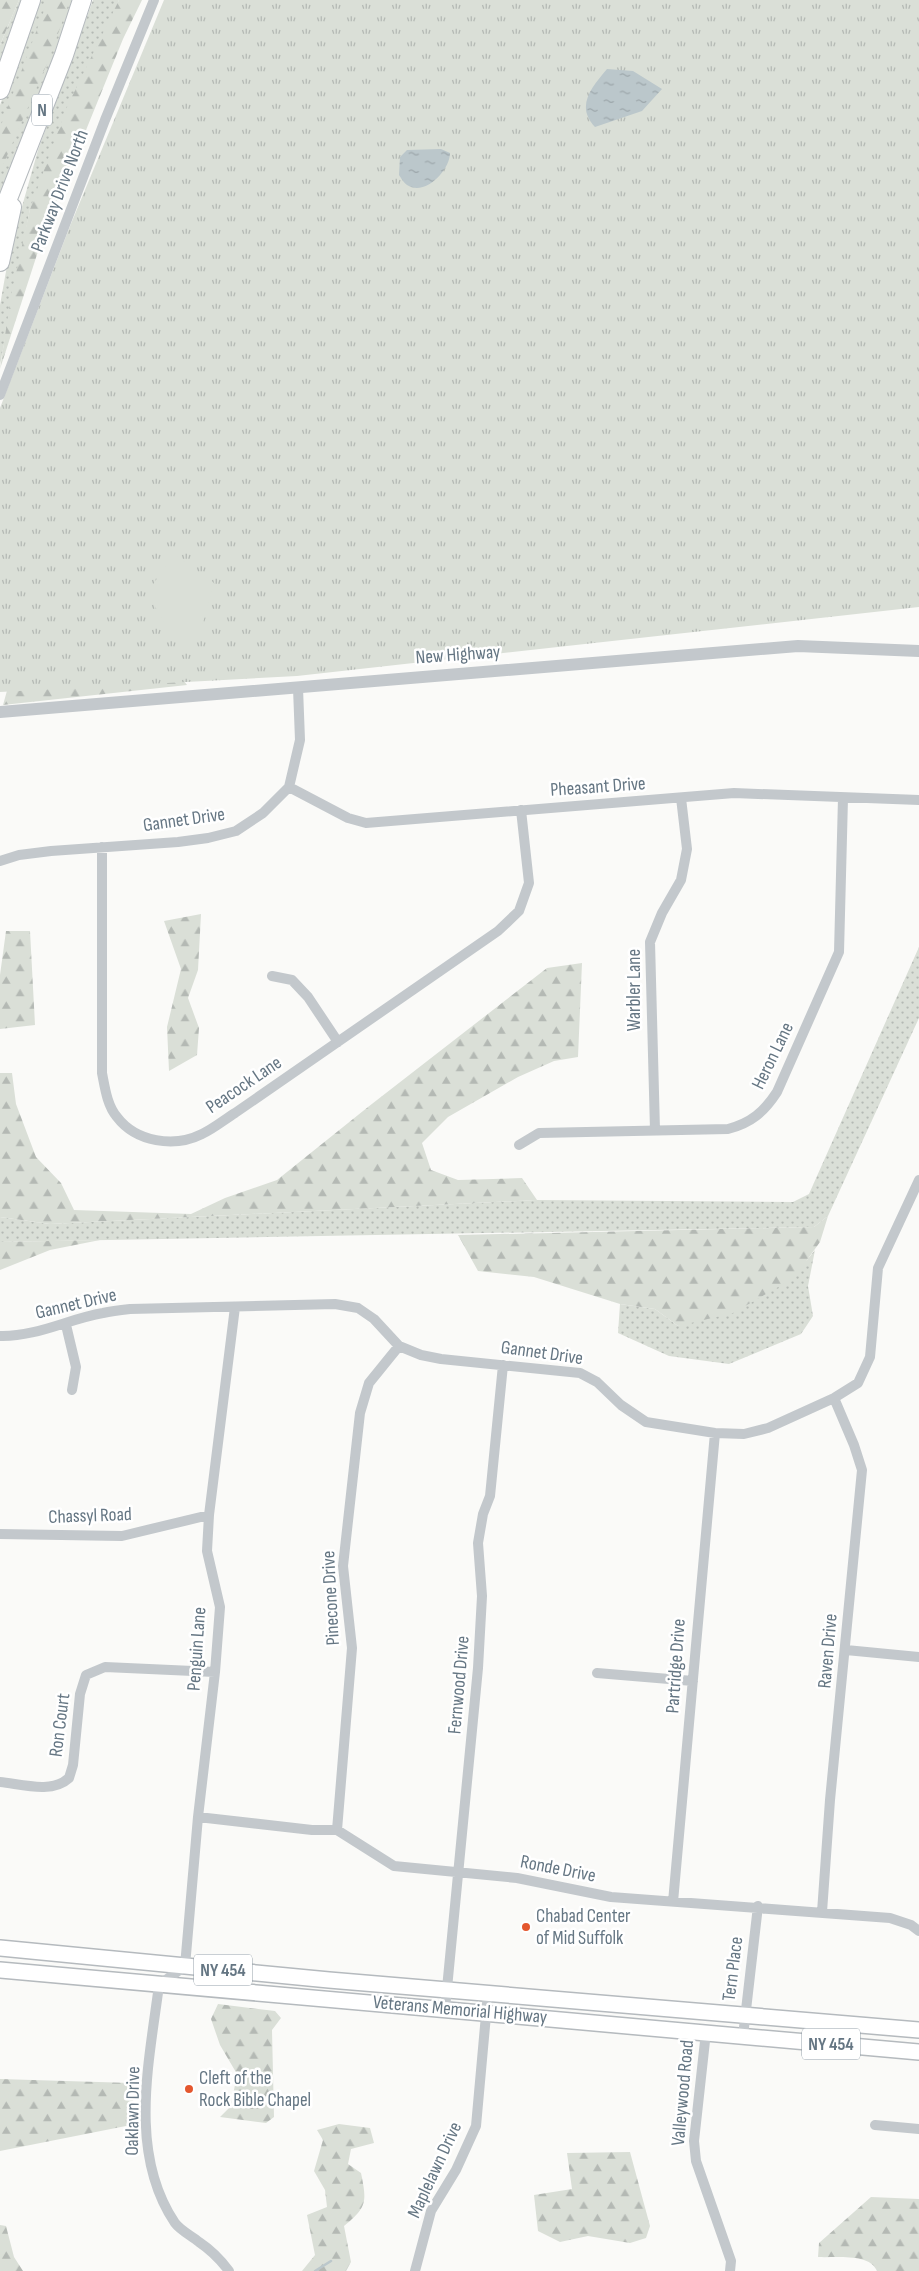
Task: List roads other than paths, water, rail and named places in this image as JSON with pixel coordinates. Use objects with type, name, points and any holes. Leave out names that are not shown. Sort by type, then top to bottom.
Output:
[{"type":"highway","points":[[0,90],[31,0]]},
{"type":"highway","name":"N","points":[[0,219],[82,0]]},
{"type":"highway","points":[[0,262],[20,168]]},
{"type":"main road","name":"Veterans Memorial Highway","points":[[0,1948],[488,1994],[746,2014],[919,2030]]},
{"type":"main road","name":"Veterans Memorial Highway","points":[[0,1970],[445,2008],[919,2052]]},
{"type":"street","name":"Parkway Drive North","points":[[0,395],[105,120],[154,0]]},
{"type":"street","name":"New Highway","points":[[0,712],[798,646],[919,650]]},
{"type":"street","points":[[289,787],[300,740],[298,688]]},
{"type":"street","name":"Pheasant Drive","points":[[289,787],[348,818],[366,822],[734,793],[919,800]]},
{"type":"street","name":"Gannet Drive","points":[[0,861],[19,855],[193,840],[236,831],[263,813],[289,787]]},
{"type":"street","name":"Warbler Lane","points":[[655,1130],[650,942],[662,913],[681,880],[687,850],[680,798]]},
{"type":"street","name":"Heron Lane","points":[[519,1145],[539,1133],[728,1129],[744,1125],[765,1110],[777,1092],[839,952],[842,798]]},
{"type":"street","name":"Peacock Lane","points":[[102,847],[102,1073],[106,1095],[116,1116],[132,1132],[153,1140],[183,1140],[202,1134],[338,1042],[498,931],[519,912],[529,883],[521,810]]},
{"type":"street","points":[[272,976],[292,980],[308,997],[338,1042]]},
{"type":"street","name":"Gannet Drive","points":[[0,1336],[14,1337],[66,1325],[102,1313],[130,1309],[335,1304],[358,1308],[374,1319],[398,1346],[421,1355],[441,1359],[580,1373],[597,1382],[621,1405],[646,1422],[715,1433],[744,1434],[768,1428],[834,1398],[858,1382],[870,1357],[878,1268],[919,1180]]},
{"type":"street","name":"Penguin Lane","points":[[185,1966],[198,1817],[215,1672],[220,1607],[207,1551],[209,1515],[235,1307]]},
{"type":"street","points":[[66,1325],[76,1367],[72,1390]]},
{"type":"street","name":"Pinecone Drive","points":[[336,1830],[352,1648],[343,1566],[345,1534],[360,1413],[369,1383],[398,1346]]},
{"type":"street","name":"Fernwood Drive","points":[[445,2008],[460,1872],[478,1668],[482,1596],[478,1543],[483,1514],[490,1496],[503,1365]]},
{"type":"street","name":"Raven Drive","points":[[822,1912],[830,1800],[862,1470],[854,1445],[834,1398]]},
{"type":"street","name":"Partridge Drive","points":[[673,1902],[715,1433]]},
{"type":"street","name":"Chassyl Road","points":[[0,1534],[122,1536],[209,1515]]},
{"type":"street","points":[[846,1650],[919,1658]]},
{"type":"street","name":"Ron Court","points":[[0,1782],[47,1787],[56,1786],[69,1778],[73,1764],[80,1694],[86,1674],[105,1667],[215,1672]]},
{"type":"street","points":[[596,1673],[693,1681]]},
{"type":"street","points":[[198,1817],[312,1830],[336,1830]]},
{"type":"street","name":"Ronde Drive","points":[[336,1830],[394,1866],[517,1878],[611,1897],[758,1906],[890,1918],[911,1925],[919,1931]]},
{"type":"street","name":"Tern Place","points":[[743,2036],[758,1906]]},
{"type":"street","points":[[159,1985],[185,1966]]},
{"type":"street","name":"Oaklawn Drive","points":[[159,1985],[146,2092],[146,2141],[149,2164],[164,2202],[176,2225],[219,2258],[229,2271]]},
{"type":"street","name":"Maplelawn Drive","points":[[415,2271],[431,2211],[456,2170],[476,2126],[488,1994]]},
{"type":"street","name":"Valleywood Road","points":[[706,2032],[694,2141],[696,2160],[731,2261],[730,2271]]},
{"type":"street","points":[[876,2125],[919,2130]]},
{"type":"water","points":[[607,69],[633,71],[662,89],[642,111],[595,127],[586,112],[586,104],[591,90]]},
{"type":"water","points":[[441,149],[450,153],[449,160],[446,167],[435,180],[429,185],[414,188],[405,183],[399,175],[400,157],[407,150]]},
{"type":"waterway","points":[[315,2271],[331,2261]]},
{"type":"place","name":"Chabad Center of Mid Suffolk","points":[[526,1927]]},
{"type":"place","name":"Cleft of the Rock Bible Chapel","points":[[189,2089]]}]
